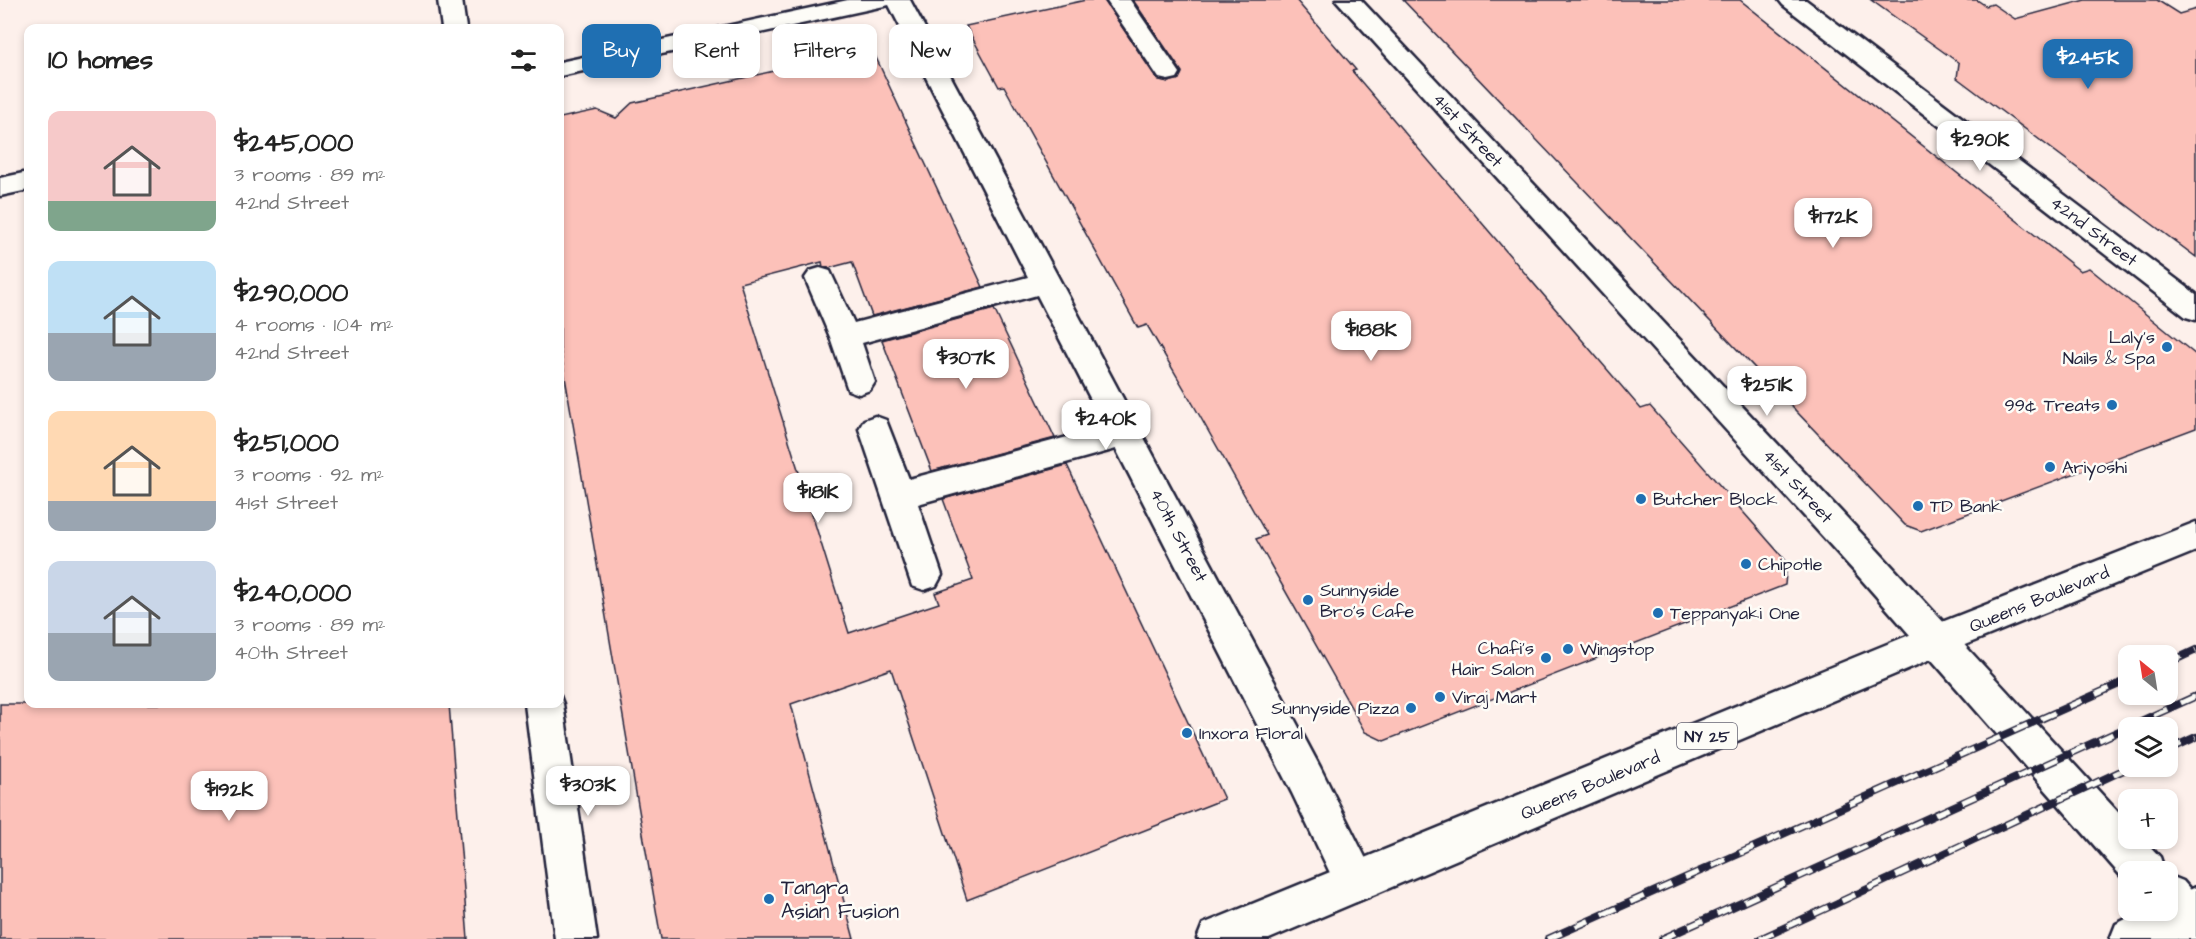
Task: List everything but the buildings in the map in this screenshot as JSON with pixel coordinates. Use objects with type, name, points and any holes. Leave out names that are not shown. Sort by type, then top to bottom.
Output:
[{"type":"street","points":[[450,0],[453,24]]},
{"type":"street","points":[[564,68],[881,0]]},
{"type":"street","name":"40th Street","points":[[898,0],[1047,282],[1356,881]]},
{"type":"street","points":[[1118,0],[1168,74]]},
{"type":"street","name":"41st Street","points":[[1348,0],[1937,640],[2135,861]]},
{"type":"street","name":"42nd Street","points":[[1791,0],[2196,309]]},
{"type":"street","points":[[0,187],[24,182]]},
{"type":"street","points":[[820,278],[845,337],[859,382]]},
{"type":"street","points":[[845,337],[1047,282]]},
{"type":"street","points":[[875,429],[924,575]]},
{"type":"street","points":[[898,496],[1125,434]]},
{"type":"street","name":"Queens Boulevard","points":[[1218,939],[1937,640],[2196,536]]},
{"type":"street","points":[[545,708],[576,939]]},
{"type":"street","points":[[2132,939],[2186,911]]},
{"type":"railway","points":[[2178,658],[2196,650]]},
{"type":"railway","points":[[1548,939],[2118,684]]},
{"type":"railway","points":[[1662,939],[2196,696]]},
{"type":"railway","points":[[2178,745],[2196,737]]},
{"type":"railway","points":[[1760,939],[2118,773]]},
{"type":"place","name":"Laly's Nails & Spa","points":[[2167,347]]},
{"type":"place","name":"99¢ Treats","points":[[2112,405]]},
{"type":"place","name":"Ariyoshi","points":[[2050,467]]},
{"type":"place","name":"Butcher Block","points":[[1641,499]]},
{"type":"place","name":"TD Bank","points":[[1918,506]]},
{"type":"place","name":"Chipotle","points":[[1746,564]]},
{"type":"place","name":"Sunnyside Bro's Cafe","points":[[1308,600]]},
{"type":"place","name":"Teppanyaki One","points":[[1658,613]]},
{"type":"place","name":"Wingstop","points":[[1568,649]]},
{"type":"place","name":"Chafi's Hair Salon","points":[[1546,658]]},
{"type":"place","name":"Viraj Mart","points":[[1440,697]]},
{"type":"place","name":"Sunnyside Pizza","points":[[1411,708]]},
{"type":"place","name":"Inxora Floral","points":[[1187,733]]},
{"type":"place","name":"Tangra Asian Fusion","points":[[769,899]]}]
